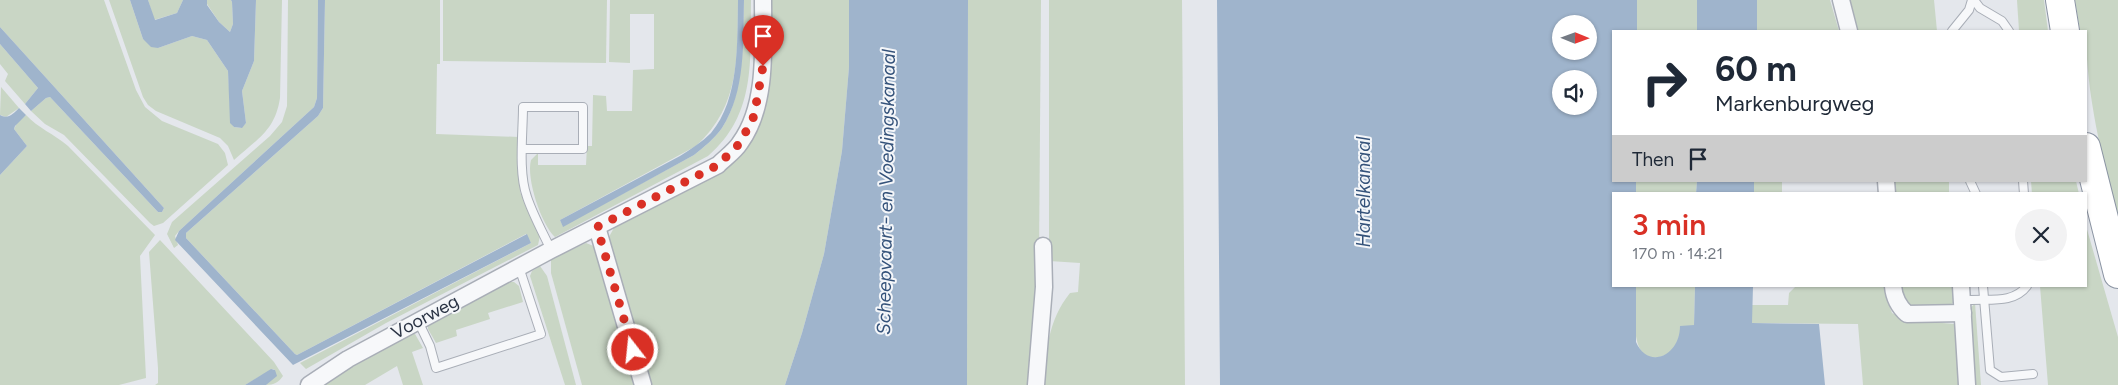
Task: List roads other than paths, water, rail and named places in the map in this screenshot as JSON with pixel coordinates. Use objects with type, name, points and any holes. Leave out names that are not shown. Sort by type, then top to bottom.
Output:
[{"type":"highway","points":[[2060,0],[2064,30]]},
{"type":"highway","points":[[2087,151],[2118,274]]},
{"type":"street","name":"Voorweg","points":[[309,385],[348,358],[547,252],[718,165],[740,143],[754,116],[763,66],[764,0]]},
{"type":"street","points":[[1841,0],[1849,30]]},
{"type":"street","points":[[597,227],[643,385]]},
{"type":"street","points":[[1036,385],[1044,287],[1043,246]]},
{"type":"street","points":[[1893,287],[1899,307],[1907,314],[1962,300],[1967,385]]},
{"type":"lane","points":[[1953,30],[1969,10],[1973,0],[1980,8],[2002,21],[2008,30]]},
{"type":"lane","points":[[523,149],[582,149],[582,107],[523,107],[523,149],[523,177],[526,196],[547,252]]},
{"type":"lane","points":[[418,321],[430,346],[436,368],[541,334],[519,267]]},
{"type":"lane","points":[[1983,287],[1990,370],[2001,377],[2033,374]]},
{"type":"lane","points":[[1962,300],[2011,298],[2021,294],[2026,287]]},
{"type":"water","points":[[130,0],[148,0],[155,20],[177,13],[183,0],[207,0],[207,5],[219,22],[230,32],[233,24],[231,0],[256,0],[254,61],[242,91],[246,123],[242,128],[234,127],[230,123],[228,71],[207,40],[192,36],[158,48],[151,47],[143,39]]},
{"type":"water","points":[[318,0],[325,0],[323,108],[318,116],[186,233],[186,238],[297,355],[527,234],[531,243],[293,365],[175,240],[179,231],[314,107],[317,98]]},
{"type":"water","points":[[738,0],[744,0],[742,66],[730,114],[722,128],[694,155],[563,227],[560,220],[680,156],[711,133],[727,104],[732,87],[737,51]]},
{"type":"water","name":"Scheepvaart- en Voedingskanaal","points":[[849,0],[968,0],[967,385],[785,385],[824,254],[842,151],[849,67]]},
{"type":"water","name":"Hartelkanaal","points":[[1217,0],[1637,0],[1637,30],[1612,30],[1612,182],[1636,182],[1636,192],[1612,192],[1612,287],[1636,287],[1636,342],[1641,351],[1648,356],[1662,356],[1675,345],[1679,336],[1680,326],[1694,325],[1695,287],[1753,287],[1752,323],[1819,324],[1825,385],[1220,385]]},
{"type":"water","points":[[1697,0],[1757,0],[1757,30],[1697,30]]},
{"type":"water","points":[[0,27],[164,208],[162,212],[158,212],[50,97],[46,98],[31,111],[25,104],[38,88],[0,44]]},
{"type":"water","points":[[19,108],[26,115],[14,129],[27,146],[0,175],[0,115],[6,117],[13,114]]},
{"type":"water","points":[[1697,182],[1754,182],[1754,192],[1696,192]]},
{"type":"water","points":[[271,369],[275,370],[277,376],[266,385],[245,385]]}]
